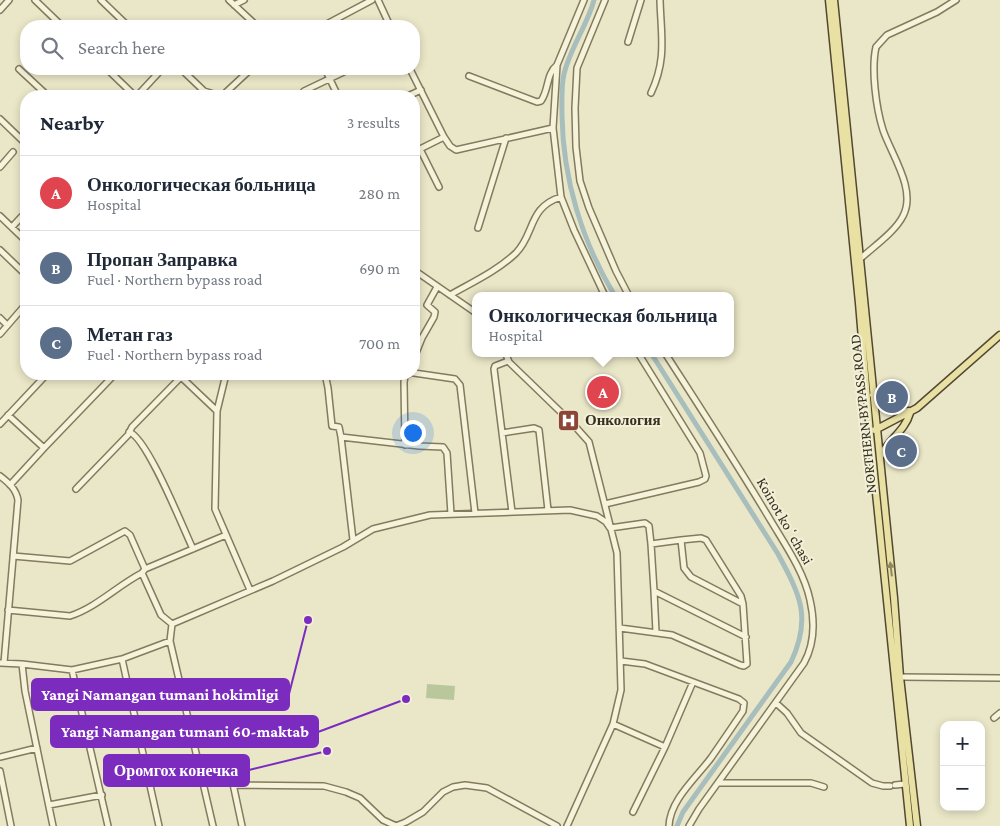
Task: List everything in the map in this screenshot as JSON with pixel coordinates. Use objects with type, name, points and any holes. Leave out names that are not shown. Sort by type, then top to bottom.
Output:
[{"type":"main road","name":"NORTHERN BYPASS ROAD","points":[[829,0],[860,259],[894,598],[900,677],[917,826]]},
{"type":"main road","name":"NORTHERN BYPASS ROAD","points":[[834,0],[870,434],[910,826]]},
{"type":"main road","points":[[870,434],[911,412],[936,393],[1000,335]]},
{"type":"main road","points":[[873,395],[892,410],[911,412]]},
{"type":"main road","points":[[880,459],[887,445],[905,426],[911,412]]},
{"type":"main road","points":[[887,599],[894,598]]},
{"type":"street","points":[[0,10],[9,0]]},
{"type":"street","points":[[35,0],[56,20]]},
{"type":"street","points":[[101,0],[122,20]]},
{"type":"street","points":[[228,0],[250,20]]},
{"type":"street","points":[[234,5],[244,0]]},
{"type":"street","points":[[334,20],[372,0]]},
{"type":"street","points":[[378,0],[387,20]]},
{"type":"street","points":[[584,0],[557,65],[553,128],[561,197],[603,292]]},
{"type":"street","points":[[605,0],[577,68],[576,146],[580,181],[588,208],[627,292]]},
{"type":"street","points":[[628,42],[641,0]]},
{"type":"street","points":[[651,93],[657,81],[663,54],[660,0]]},
{"type":"street","points":[[860,259],[900,222],[906,208],[906,193],[903,180],[883,132],[880,119],[874,54],[876,47],[887,36],[937,12],[956,0]]},
{"type":"street","points":[[468,76],[537,102],[541,101],[544,97],[552,69],[557,65]]},
{"type":"street","points":[[25,75],[42,90]]},
{"type":"street","points":[[113,75],[130,90]]},
{"type":"street","points":[[142,90],[156,75]]},
{"type":"street","points":[[187,75],[203,90]]},
{"type":"street","points":[[228,90],[244,75]]},
{"type":"street","points":[[328,75],[335,90]]},
{"type":"street","points":[[306,90],[338,75]]},
{"type":"street","points":[[413,75],[444,137],[450,146],[456,150],[553,128]]},
{"type":"street","points":[[0,119],[20,138]]},
{"type":"street","points":[[439,187],[420,149],[444,137]]},
{"type":"street","points":[[478,228],[506,138]]},
{"type":"street","points":[[0,167],[14,152]]},
{"type":"street","points":[[450,295],[497,268],[515,254],[541,209],[551,200],[561,197]]},
{"type":"street","points":[[0,216],[20,235]]},
{"type":"street","points":[[12,227],[20,218]]},
{"type":"street","points":[[0,250],[20,269]]},
{"type":"street","points":[[420,274],[472,309]]},
{"type":"street","points":[[420,343],[434,317],[435,312],[427,305],[437,287]]},
{"type":"street","points":[[0,334],[20,311]]},
{"type":"street","points":[[0,318],[7,325]]},
{"type":"street","points":[[605,504],[699,482],[706,476],[700,453],[640,357]]},
{"type":"street","name":"Koinot koʻchasi","points":[[668,357],[744,476],[778,533],[807,587],[814,627],[811,648],[804,663],[699,809],[689,826]]},
{"type":"street","points":[[512,512],[494,369],[497,365],[508,360],[589,442],[610,528]]},
{"type":"street","points":[[420,374],[455,379],[460,385],[475,513]]},
{"type":"street","points":[[0,424],[41,380]]},
{"type":"street","points":[[10,486],[108,380]]},
{"type":"street","points":[[76,489],[176,380]]},
{"type":"street","points":[[184,380],[217,411]]},
{"type":"street","points":[[225,380],[217,411],[215,509],[250,590]]},
{"type":"street","points":[[326,380],[332,426],[339,427],[341,437],[353,540]]},
{"type":"street","points":[[404,380],[405,445]]},
{"type":"street","points":[[8,415],[44,448]]},
{"type":"street","points":[[502,433],[534,428],[538,430],[548,510]]},
{"type":"street","points":[[129,432],[138,438],[151,458],[192,549]]},
{"type":"street","points":[[341,437],[405,445],[440,447],[445,450],[451,514]]},
{"type":"street","points":[[0,476],[17,492],[18,500],[2,663],[72,670],[122,659],[170,641]]},
{"type":"street","points":[[172,624],[316,561],[373,529],[430,515],[570,510],[597,516],[606,522],[616,542],[621,690],[613,724],[567,826]]},
{"type":"street","points":[[610,528],[647,524],[650,528],[656,632]]},
{"type":"street","points":[[13,556],[70,561],[126,531],[130,535],[161,615],[172,624]]},
{"type":"street","points":[[8,610],[70,616],[93,605],[143,571],[226,535]]},
{"type":"street","points":[[620,628],[656,632],[681,638],[744,666],[748,662],[741,596],[706,540],[701,538],[651,544]]},
{"type":"street","points":[[681,540],[684,568],[691,577],[743,604]]},
{"type":"street","points":[[654,591],[746,637]]},
{"type":"street","points":[[172,624],[170,641],[213,826]]},
{"type":"street","points":[[122,659],[159,826]]},
{"type":"street","points":[[620,661],[645,664],[739,699],[744,703],[745,708],[710,759],[678,800],[672,811],[668,826]]},
{"type":"street","points":[[22,664],[25,691],[53,826]]},
{"type":"street","points":[[72,670],[108,826]]},
{"type":"street","points":[[900,677],[1000,678]]},
{"type":"street","points":[[634,812],[693,682]]},
{"type":"street","points":[[776,703],[787,713],[801,733],[872,783],[883,786],[905,784]]},
{"type":"street","points":[[994,718],[1000,713]]},
{"type":"street","points":[[613,724],[664,748]]},
{"type":"street","points":[[0,757],[37,748]]},
{"type":"street","points":[[229,765],[242,826]]},
{"type":"street","points":[[0,771],[11,826]]},
{"type":"street","points":[[719,783],[811,783],[824,787]]},
{"type":"street","points":[[233,785],[324,786],[360,798],[383,820],[396,826],[423,812],[443,792],[453,787],[465,785],[487,788],[557,826]]},
{"type":"street","points":[[49,805],[102,795]]},
{"type":"green space","points":[[427,684],[455,686],[454,700],[426,698]]},
{"type":"waterway","points":[[594,0],[570,55],[564,74],[562,84],[563,140],[576,209],[593,254],[613,292]]},
{"type":"waterway","points":[[654,357],[778,554],[797,594],[801,606],[802,619],[801,632],[791,662],[683,812],[677,826]]},
{"type":"place","name":"Онкологическая больница","points":[[603,392]]},
{"type":"place","name":"Пропан Заправка","points":[[892,397]]},
{"type":"place","name":"Онкология","points":[[569,420]]},
{"type":"place","name":"Метан газ","points":[[901,451]]},
{"type":"place","name":"Yangi Namangan tumani hokimligi","points":[[308,620]]},
{"type":"place","name":"Yangi Namangan tumani 60-maktab","points":[[406,699]]},
{"type":"place","name":"Оромгох конечка","points":[[327,751]]}]
